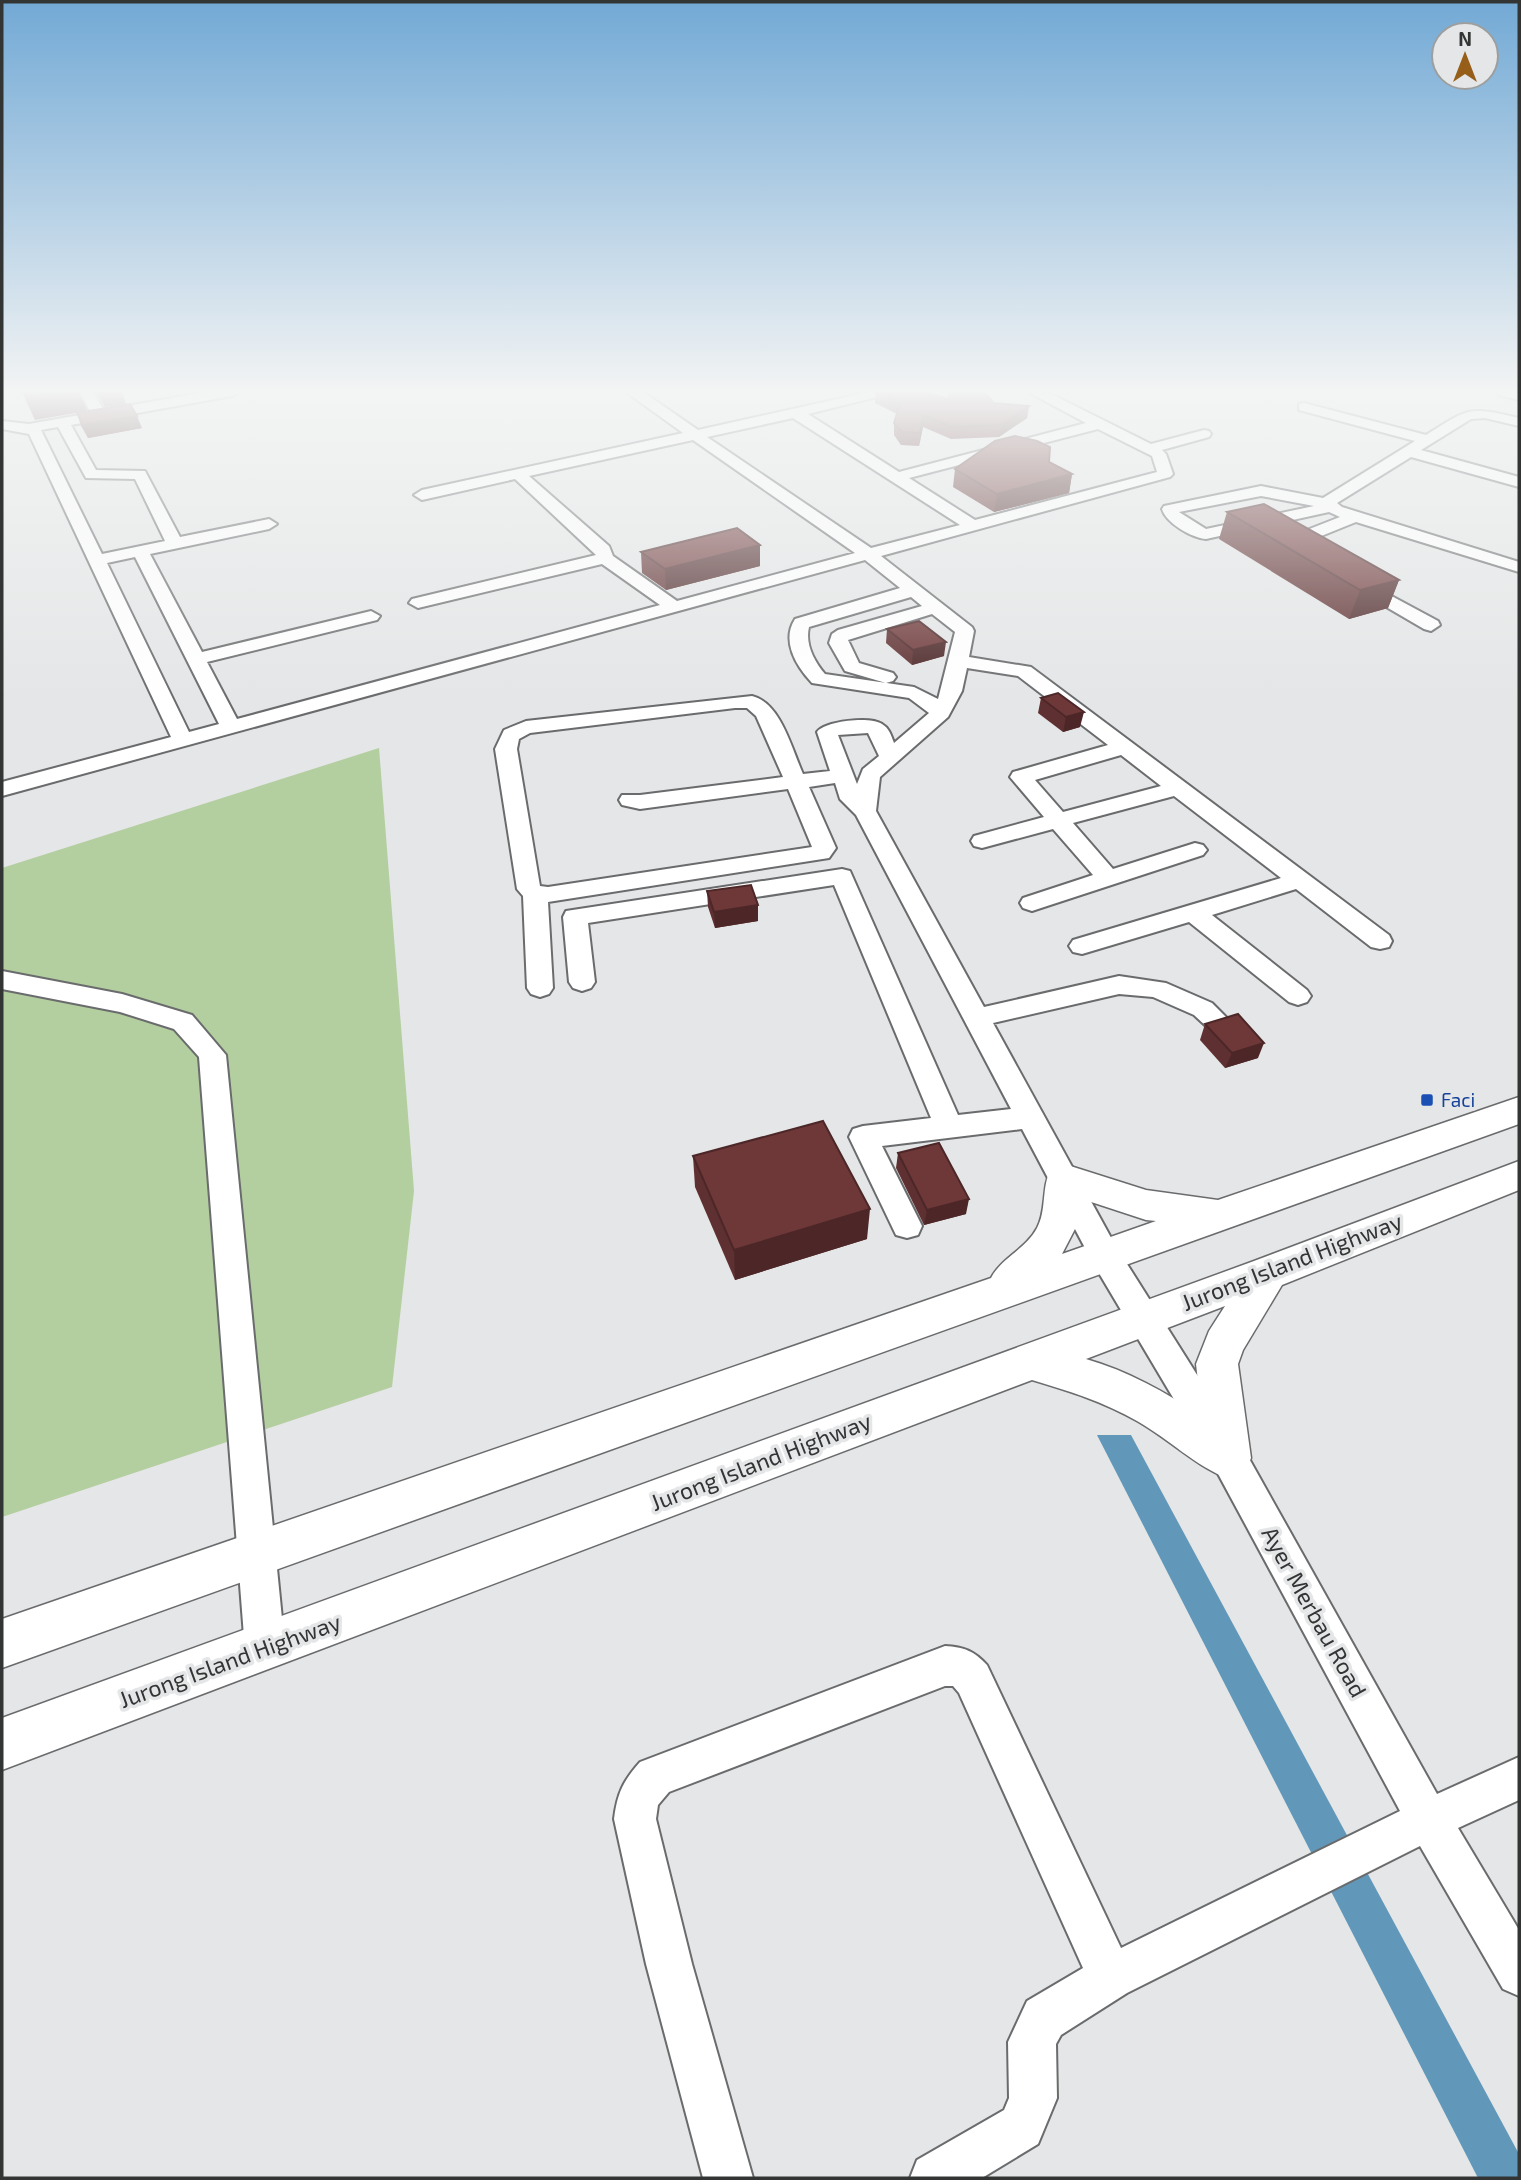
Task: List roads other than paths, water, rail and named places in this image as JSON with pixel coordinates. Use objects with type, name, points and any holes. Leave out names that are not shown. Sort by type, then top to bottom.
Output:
[{"type":"main road","points":[[2,1644],[1519,1110]]},
{"type":"main road","name":"Jurong Island Highway","points":[[2,1745],[1268,1273],[1519,1175]]},
{"type":"main road","points":[[999,1292],[1043,1251],[1058,1231],[1064,1179],[1146,1206],[1220,1214]]},
{"type":"main road","points":[[1228,1458],[1217,1364],[1224,1344],[1268,1273]]},
{"type":"main road","points":[[1031,1361],[1107,1384],[1154,1408],[1228,1458]]},
{"type":"street","points":[[64,494],[183,740]]},
{"type":"street","points":[[150,494],[175,543]]},
{"type":"street","points":[[422,495],[428,494]]},
{"type":"street","points":[[540,494],[603,550],[605,558],[674,607]]},
{"type":"street","points":[[779,494],[868,554],[965,631],[952,691],[941,713],[868,779],[869,797],[865,811]]},
{"type":"street","points":[[923,494],[973,526]]},
{"type":"street","points":[[2,789],[1096,494]]},
{"type":"street","points":[[1247,494],[1170,509],[1171,514],[1186,525],[1206,534],[1330,506]]},
{"type":"street","points":[[1274,494],[1330,506],[1519,567]]},
{"type":"street","points":[[1330,506],[1329,501],[1341,494]]},
{"type":"street","points":[[1325,564],[1298,548],[1295,541],[1356,516]]},
{"type":"street","points":[[96,560],[269,524]]},
{"type":"street","points":[[140,551],[231,727]]},
{"type":"street","points":[[418,603],[605,558]]},
{"type":"street","points":[[1348,577],[1431,625]]},
{"type":"street","points":[[914,590],[802,624],[798,628],[797,637],[819,679],[914,693],[928,700],[941,713]]},
{"type":"street","points":[[937,607],[845,634],[839,638],[838,643],[857,671],[952,691]]},
{"type":"street","points":[[196,659],[371,615]]},
{"type":"street","points":[[960,660],[1024,671],[1380,941]]},
{"type":"street","points":[[752,702],[765,713],[796,782],[822,841],[824,848],[821,853],[548,895],[529,889],[506,749],[507,739],[514,731],[526,727],[752,702]]},
{"type":"street","name":"Ayer Merbau Road","points":[[890,757],[876,727],[867,725],[829,730],[827,735],[851,799],[865,811],[1104,1254],[1228,1458],[1429,1821],[1519,1973]]},
{"type":"street","points":[[1107,877],[1021,777],[1124,747]]},
{"type":"street","points":[[630,800],[640,802],[841,776]]},
{"type":"street","points":[[982,841],[1178,788]]},
{"type":"street","points":[[1032,903],[1195,850]]},
{"type":"street","points":[[582,982],[575,917],[842,876],[949,1126]]},
{"type":"street","points":[[1082,946],[1300,880]]},
{"type":"street","points":[[535,893],[540,988]]},
{"type":"street","points":[[1193,912],[1298,996]]},
{"type":"street","points":[[2,980],[122,1003],[183,1022],[212,1055],[265,1648]]},
{"type":"street","points":[[977,1018],[1119,985],[1157,989],[1203,1009],[1216,1020]]},
{"type":"street","points":[[907,1226],[863,1137],[1030,1116]]},
{"type":"street","points":[[728,2178],[669,1964],[635,1819],[638,1796],[655,1777],[946,1665],[962,1667],[973,1679],[1111,1977]]},
{"type":"street","points":[[935,2178],[1021,2127],[1033,2098],[1032,2042],[1044,2018],[1111,1977],[1357,1853],[1519,1778]]},
{"type":"water","points":[[1097,1435],[1131,1435],[1519,2154],[1519,2178],[1478,2178]]},
{"type":"place","name":"Faci","points":[[1427,1100]]}]
